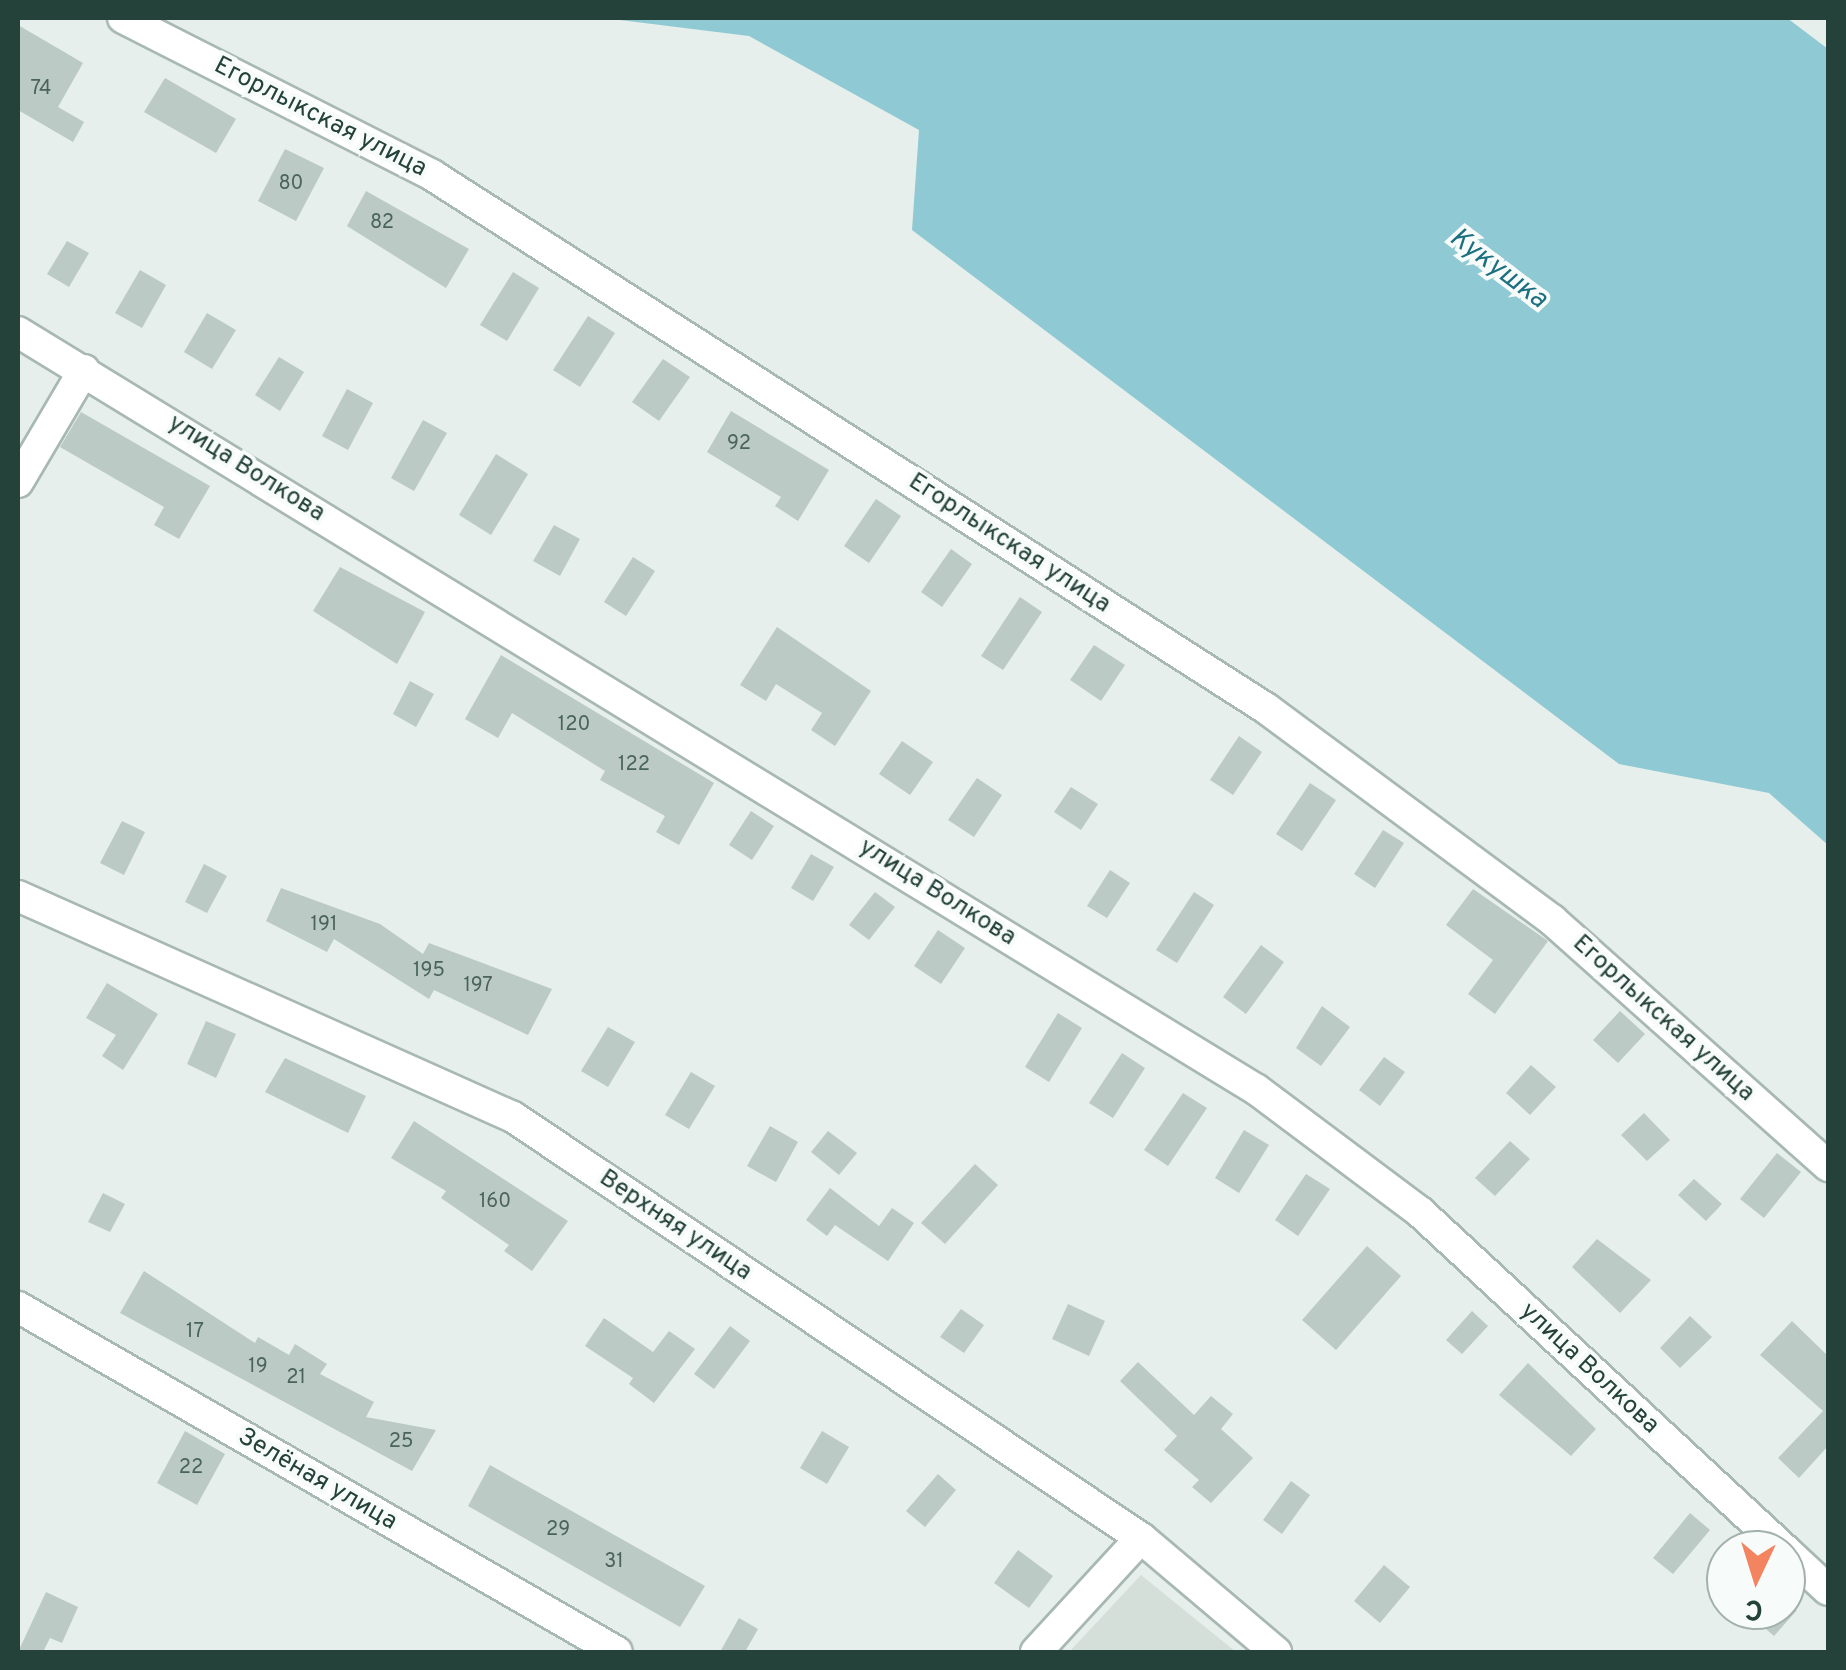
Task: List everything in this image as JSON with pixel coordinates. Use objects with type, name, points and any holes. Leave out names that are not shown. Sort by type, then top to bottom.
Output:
[{"type":"street","name":"Егорлыкская улица","points":[[123,18],[432,175],[1267,709],[1552,920],[1828,1166]]},
{"type":"street","name":"улица Волкова","points":[[18,332],[1257,1090],[1420,1212],[1764,1530]]},
{"type":"street","points":[[18,482],[84,370]]},
{"type":"street","name":"Верхняя улица","points":[[18,896],[513,1117],[1141,1538],[1276,1652]]},
{"type":"street","name":"Зелёная улица","points":[[18,1307],[616,1652]]},
{"type":"street","points":[[1036,1652],[1141,1538]]},
{"type":"street","name":"улица Волкова","points":[[1806,1569],[1828,1590]]},
{"type":"shaded area","points":[[1141,1575],[1236,1652],[1069,1652]]},
{"type":"water","name":"Кукушка","points":[[604,18],[1787,18],[1828,49],[1828,845],[1769,793],[1619,764],[912,230],[919,130],[749,36]]},
{"type":"building","points":[[18,25],[83,63],[58,107],[84,122],[73,142],[18,110]]},
{"type":"building","points":[[165,78],[236,119],[216,153],[144,112]]},
{"type":"building","points":[[285,149],[324,168],[296,221],[258,201]]},
{"type":"building","points":[[366,191],[469,249],[446,288],[347,226]]},
{"type":"building","points":[[67,241],[89,253],[69,287],[47,274]]},
{"type":"building","points":[[140,270],[166,285],[142,328],[115,313]]},
{"type":"building","points":[[513,272],[539,288],[507,341],[480,325]]},
{"type":"building","points":[[207,313],[236,330],[212,369],[184,352]]},
{"type":"building","points":[[588,316],[615,333],[580,387],[553,370]]},
{"type":"building","points":[[279,357],[304,372],[280,411],[255,395]]},
{"type":"building","points":[[663,359],[690,377],[659,421],[632,402]]},
{"type":"building","points":[[347,389],[373,403],[348,450],[322,436]]},
{"type":"building","points":[[731,411],[829,470],[798,521],[775,506],[781,497],[707,452]]},
{"type":"building","points":[[81,412],[210,486],[179,539],[154,525],[164,507],[60,447]]},
{"type":"building","points":[[423,420],[447,433],[414,491],[391,478]]},
{"type":"building","points":[[496,454],[528,474],[491,535],[459,515]]},
{"type":"building","points":[[876,499],[901,516],[869,563],[844,546]]},
{"type":"building","points":[[554,525],[580,539],[560,576],[533,561]]},
{"type":"building","points":[[951,549],[972,564],[942,607],[921,592]]},
{"type":"building","points":[[633,557],[655,571],[626,616],[604,602]]},
{"type":"building","points":[[340,567],[425,612],[397,664],[313,611]]},
{"type":"building","points":[[1020,597],[1042,612],[1003,670],[981,656]]},
{"type":"building","points":[[777,627],[871,691],[835,746],[811,730],[822,713],[776,684],[766,701],[740,685]]},
{"type":"building","points":[[1094,645],[1125,665],[1101,701],[1070,680]]},
{"type":"building","points":[[501,655],[714,783],[679,845],[656,832],[665,816],[600,780],[605,771],[512,713],[498,738],[465,719]]},
{"type":"building","points":[[410,681],[434,694],[416,727],[393,714]]},
{"type":"building","points":[[1239,736],[1262,752],[1233,795],[1210,780]]},
{"type":"building","points":[[902,741],[933,762],[910,795],[879,774]]},
{"type":"building","points":[[977,778],[1002,795],[974,837],[948,820]]},
{"type":"building","points":[[1310,783],[1336,800],[1302,851],[1276,834]]},
{"type":"building","points":[[1071,787],[1098,804],[1081,830],[1054,812]]},
{"type":"building","points":[[751,811],[774,826],[752,860],[729,845]]},
{"type":"building","points":[[122,821],[145,832],[124,875],[100,863]]},
{"type":"building","points":[[1383,830],[1404,843],[1375,888],[1354,874]]},
{"type":"building","points":[[811,854],[834,867],[813,901],[791,888]]},
{"type":"building","points":[[204,864],[227,876],[207,913],[185,902]]},
{"type":"building","points":[[1110,870],[1130,883],[1107,918],[1087,906]]},
{"type":"building","points":[[281,888],[380,924],[423,954],[429,943],[552,989],[528,1035],[434,990],[429,999],[334,939],[327,952],[266,921]]},
{"type":"building","points":[[1473,889],[1548,941],[1495,1014],[1468,994],[1493,960],[1446,925]]},
{"type":"building","points":[[875,892],[895,907],[869,940],[849,925]]},
{"type":"building","points":[[1194,892],[1214,905],[1177,963],[1156,950]]},
{"type":"building","points":[[938,930],[965,948],[941,984],[914,966]]},
{"type":"building","points":[[1261,945],[1284,962],[1246,1014],[1223,997]]},
{"type":"building","points":[[107,983],[158,1014],[123,1070],[102,1056],[116,1035],[86,1018]]},
{"type":"building","points":[[1322,1006],[1350,1027],[1321,1066],[1296,1048]]},
{"type":"building","points":[[1620,1011],[1645,1034],[1618,1063],[1593,1040]]},
{"type":"building","points":[[1058,1013],[1082,1028],[1049,1082],[1025,1067]]},
{"type":"building","points":[[206,1021],[236,1034],[216,1078],[187,1064]]},
{"type":"building","points":[[608,1027],[635,1042],[608,1087],[581,1071]]},
{"type":"building","points":[[1122,1053],[1145,1068],[1113,1118],[1089,1103]]},
{"type":"building","points":[[1384,1057],[1405,1072],[1380,1106],[1359,1090]]},
{"type":"building","points":[[285,1058],[366,1096],[348,1133],[265,1092]]},
{"type":"building","points":[[1531,1065],[1556,1087],[1530,1115],[1506,1093]]},
{"type":"building","points":[[691,1072],[715,1086],[689,1129],[665,1115]]},
{"type":"building","points":[[1183,1093],[1207,1108],[1168,1166],[1144,1150]]},
{"type":"building","points":[[1644,1113],[1670,1140],[1647,1161],[1621,1135]]},
{"type":"building","points":[[414,1121],[568,1221],[532,1271],[504,1251],[509,1245],[441,1198],[446,1191],[391,1158]]},
{"type":"building","points":[[770,1126],[798,1142],[776,1182],[747,1166]]},
{"type":"building","points":[[1244,1130],[1269,1145],[1239,1193],[1215,1178]]},
{"type":"building","points":[[828,1131],[857,1153],[839,1175],[811,1152]]},
{"type":"building","points":[[1510,1141],[1530,1159],[1495,1196],[1475,1178]]},
{"type":"building","points":[[1777,1153],[1801,1172],[1764,1218],[1740,1199]]},
{"type":"building","points":[[975,1164],[998,1185],[945,1244],[921,1223]]},
{"type":"building","points":[[1306,1174],[1330,1189],[1298,1236],[1275,1220]]},
{"type":"building","points":[[1694,1179],[1722,1204],[1706,1221],[1678,1195]]},
{"type":"building","points":[[830,1188],[879,1226],[892,1208],[914,1223],[888,1261],[835,1225],[827,1236],[806,1220]]},
{"type":"building","points":[[103,1193],[125,1204],[110,1232],[88,1222]]},
{"type":"building","points":[[1597,1239],[1651,1280],[1620,1313],[1572,1267]]},
{"type":"building","points":[[1367,1246],[1401,1276],[1336,1350],[1302,1320]]},
{"type":"building","points":[[144,1271],[255,1343],[258,1337],[289,1355],[295,1344],[327,1364],[320,1374],[374,1402],[366,1417],[436,1430],[412,1471],[120,1313]]},
{"type":"building","points":[[1068,1304],[1105,1321],[1089,1356],[1052,1339]]},
{"type":"building","points":[[961,1309],[984,1325],[964,1353],[940,1337]]},
{"type":"building","points":[[1472,1311],[1488,1326],[1462,1354],[1446,1340]]},
{"type":"building","points":[[1690,1316],[1712,1337],[1680,1368],[1660,1348]]},
{"type":"building","points":[[604,1318],[653,1352],[669,1331],[695,1349],[654,1403],[629,1384],[633,1378],[585,1346]]},
{"type":"building","points":[[1792,1321],[1828,1356],[1828,1446],[1799,1478],[1778,1458],[1823,1411],[1760,1355]]},
{"type":"building","points":[[730,1326],[750,1341],[714,1389],[694,1374]]},
{"type":"building","points":[[1138,1362],[1194,1415],[1211,1396],[1233,1414],[1221,1429],[1253,1458],[1211,1503],[1192,1487],[1199,1480],[1164,1450],[1177,1436],[1120,1381]]},
{"type":"building","points":[[1528,1363],[1596,1429],[1571,1456],[1499,1395]]},
{"type":"building","points":[[185,1431],[225,1454],[197,1505],[157,1483]]},
{"type":"building","points":[[822,1431],[849,1447],[827,1484],[800,1468]]},
{"type":"building","points":[[490,1465],[705,1586],[680,1627],[468,1506]]},
{"type":"building","points":[[938,1474],[956,1490],[925,1527],[906,1511]]},
{"type":"building","points":[[1291,1481],[1310,1495],[1282,1534],[1263,1520]]},
{"type":"building","points":[[1690,1513],[1710,1530],[1706,1530],[1673,1574],[1653,1558]]},
{"type":"building","points":[[1018,1550],[1053,1576],[1029,1608],[994,1583]]},
{"type":"building","points":[[1384,1565],[1410,1587],[1380,1623],[1354,1601]]},
{"type":"building","points":[[46,1592],[78,1607],[62,1643],[50,1638],[43,1652],[18,1652]]},
{"type":"building","points":[[739,1618],[758,1629],[745,1652],[720,1652]]}]
